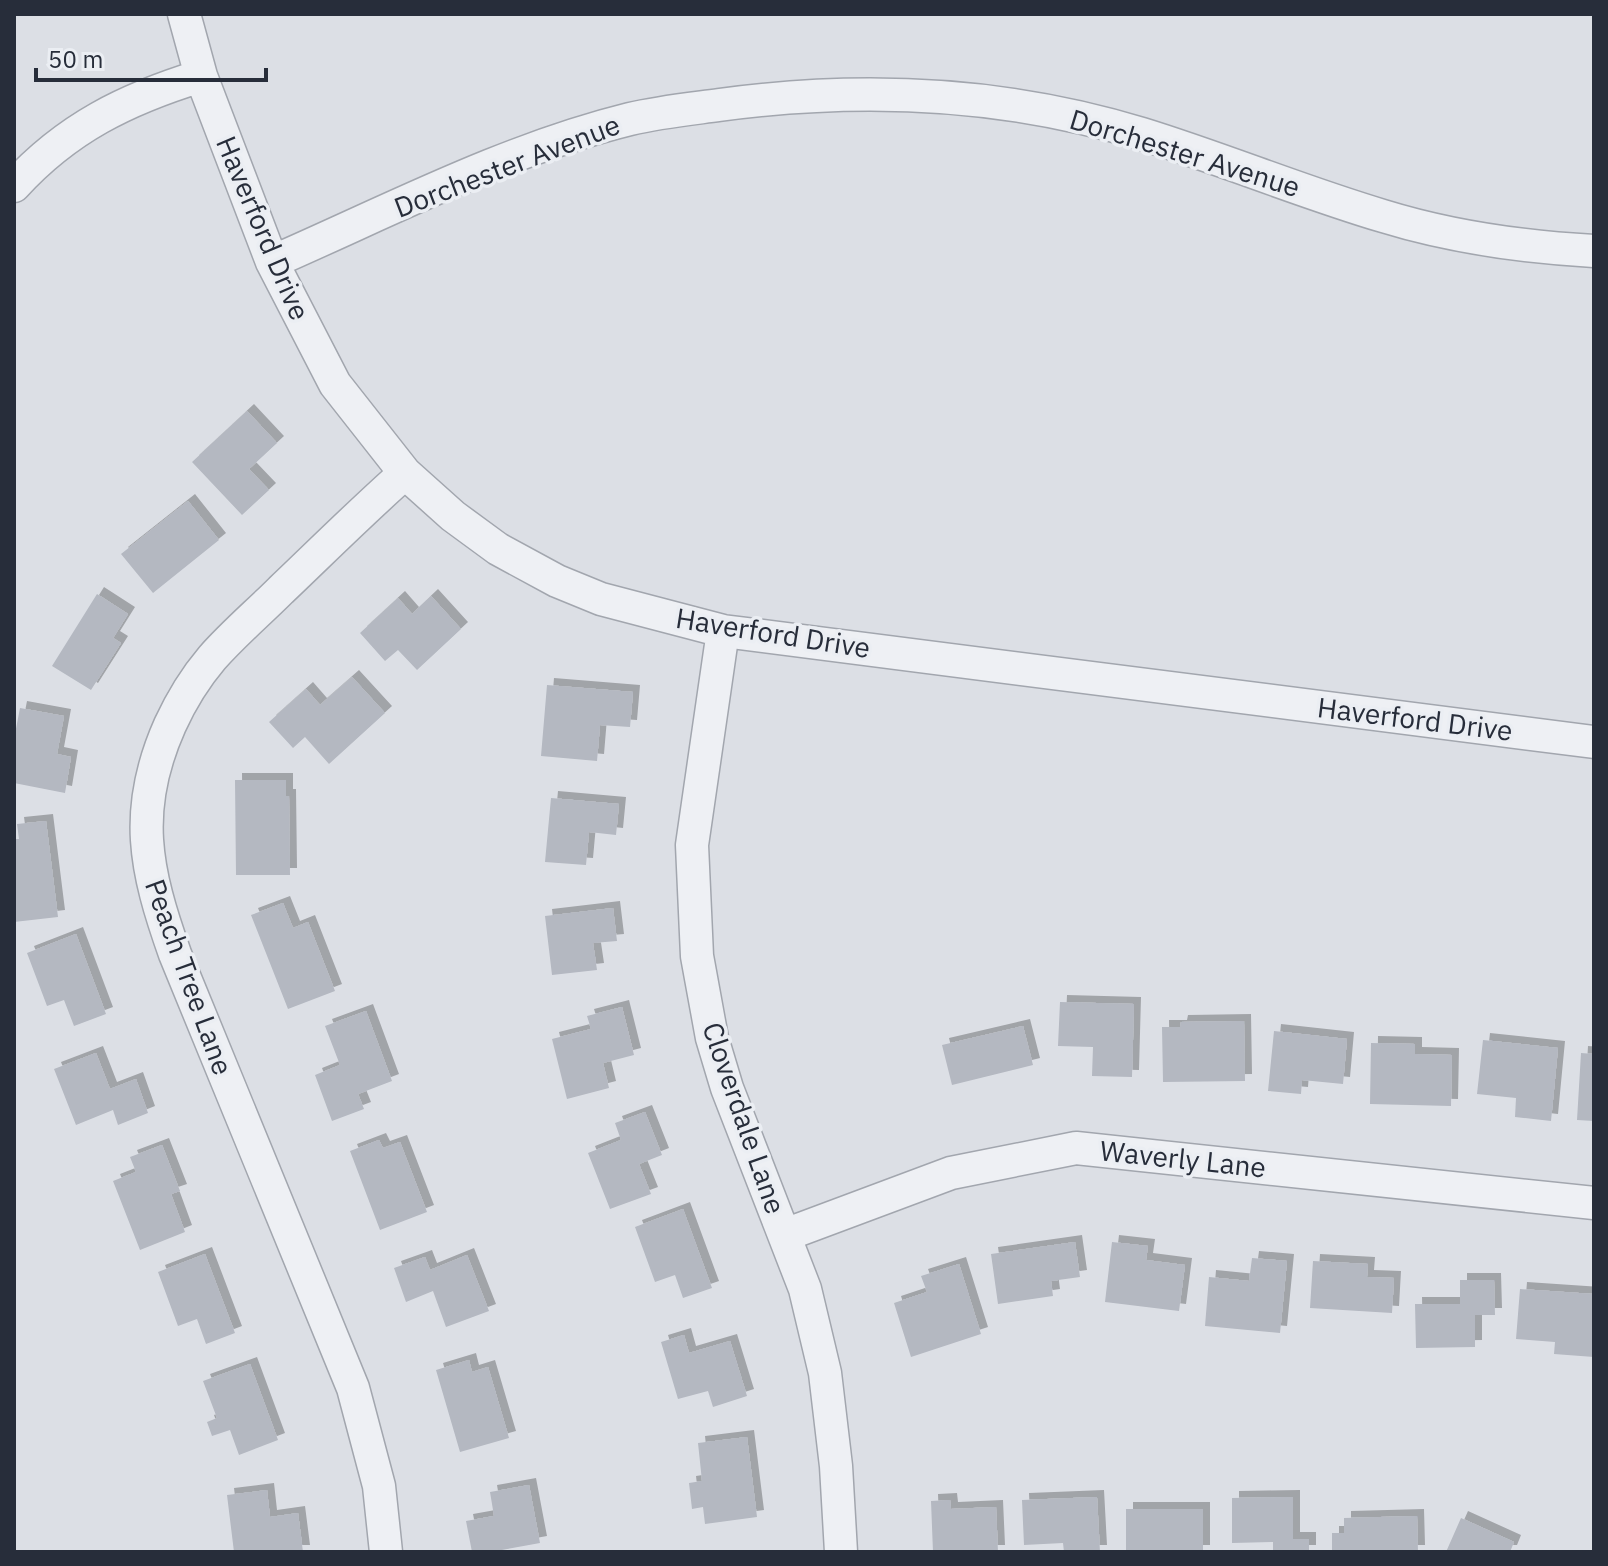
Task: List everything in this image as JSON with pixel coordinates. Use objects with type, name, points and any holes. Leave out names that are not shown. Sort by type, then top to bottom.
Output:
[{"type":"street","name":"Haverford Drive","points":[[184,14],[201,76],[272,262],[335,384],[405,473],[453,516],[498,549],[557,581],[601,599],[723,631],[1594,742]]},
{"type":"street","points":[[14,186],[38,160],[76,130],[130,102],[201,76]]},
{"type":"street","name":"Dorchester Avenue","points":[[272,262],[450,182],[551,144],[631,119],[768,98],[889,94],[972,99],[1048,111],[1141,133],[1386,217],[1472,238],[1594,251]]},
{"type":"street","name":"Peach Tree Lane","points":[[386,1552],[379,1486],[353,1388],[175,954],[157,903],[146,832],[147,800],[153,769],[175,714],[195,680],[239,631],[405,473]]},
{"type":"street","name":"Cloverdale Lane","points":[[723,631],[692,845],[697,956],[712,1038],[727,1088],[805,1289],[825,1373],[836,1466],[841,1552]]},
{"type":"street","name":"Waverly Lane","points":[[785,1235],[951,1173],[1076,1148],[1594,1203]]},
{"type":"building","points":[[247,411],[277,443],[249,469],[269,490],[242,515],[192,462]]},
{"type":"building","points":[[188,501],[219,540],[153,593],[121,554]]},
{"type":"building","points":[[97,594],[128,614],[113,638],[121,643],[91,690],[52,666]]},
{"type":"building","points":[[431,596],[461,629],[417,670],[398,650],[385,661],[360,633],[398,598],[412,614]]},
{"type":"building","points":[[352,677],[385,713],[329,764],[305,737],[293,748],[269,722],[306,689],[320,705]]},
{"type":"building","points":[[547,685],[633,692],[630,727],[600,725],[597,761],[541,756]]},
{"type":"building","points":[[20,708],[64,716],[57,754],[71,757],[65,793],[14,783],[14,739]]},
{"type":"building","points":[[235,780],[286,780],[290,875],[236,875]]},
{"type":"building","points":[[551,798],[619,804],[616,835],[589,832],[586,865],[545,862]]},
{"type":"building","points":[[46,821],[58,917],[14,922],[14,839],[19,839],[17,824]]},
{"type":"building","points":[[283,903],[293,928],[308,922],[335,991],[288,1009],[251,915]]},
{"type":"building","points":[[613,908],[617,941],[593,943],[597,970],[552,975],[545,916]]},
{"type":"building","points":[[76,934],[106,1014],[74,1026],[64,1000],[47,1006],[27,953]]},
{"type":"building","points":[[1060,1002],[1134,1004],[1132,1077],[1092,1076],[1093,1047],[1058,1046]]},
{"type":"building","points":[[622,1007],[634,1055],[603,1063],[609,1088],[567,1099],[552,1039],[591,1029],[587,1016]]},
{"type":"building","points":[[366,1011],[392,1081],[358,1094],[364,1109],[332,1121],[315,1075],[340,1065],[325,1026]]},
{"type":"building","points":[[1244,1021],[1245,1081],[1163,1082],[1162,1027],[1180,1027],[1181,1022]]},
{"type":"building","points":[[1023,1026],[1033,1065],[952,1085],[942,1045]]},
{"type":"building","points":[[1274,1031],[1347,1039],[1343,1084],[1302,1080],[1301,1094],[1268,1091]]},
{"type":"building","points":[[1483,1040],[1558,1048],[1551,1121],[1515,1117],[1516,1098],[1477,1094]]},
{"type":"building","points":[[1371,1043],[1415,1044],[1415,1054],[1452,1055],[1451,1106],[1370,1104]]},
{"type":"building","points":[[96,1053],[110,1089],[136,1079],[148,1113],[118,1125],[113,1110],[76,1125],[54,1069]]},
{"type":"building","points":[[1581,1053],[1594,1054],[1594,1121],[1577,1120]]},
{"type":"building","points":[[645,1112],[662,1155],[639,1164],[651,1194],[610,1209],[588,1153],[621,1140],[615,1123]]},
{"type":"building","points":[[379,1140],[383,1148],[400,1142],[427,1212],[380,1230],[350,1151]]},
{"type":"building","points":[[162,1145],[180,1191],[171,1194],[185,1232],[140,1250],[113,1181],[136,1172],[130,1157]]},
{"type":"building","points":[[683,1209],[712,1288],[683,1298],[675,1275],[655,1282],[635,1227]]},
{"type":"building","points":[[1075,1242],[1080,1277],[1051,1281],[1053,1296],[998,1304],[991,1254]]},
{"type":"building","points":[[1112,1242],[1148,1246],[1146,1260],[1185,1265],[1179,1311],[1105,1302]]},
{"type":"building","points":[[205,1254],[235,1333],[206,1344],[197,1319],[178,1326],[158,1272]]},
{"type":"building","points":[[467,1255],[489,1311],[446,1327],[433,1291],[406,1302],[394,1268],[425,1257],[430,1270]]},
{"type":"building","points":[[1252,1258],[1287,1261],[1280,1333],[1205,1326],[1209,1277],[1249,1281]]},
{"type":"building","points":[[1313,1261],[1368,1264],[1367,1277],[1394,1278],[1392,1313],[1310,1308]]},
{"type":"building","points":[[959,1264],[981,1334],[911,1357],[894,1303],[927,1292],[921,1276]]},
{"type":"building","points":[[1460,1280],[1494,1280],[1495,1315],[1475,1315],[1475,1347],[1416,1348],[1415,1304],[1460,1304]]},
{"type":"building","points":[[1520,1289],[1594,1294],[1594,1357],[1554,1354],[1555,1342],[1516,1339]]},
{"type":"building","points":[[684,1335],[689,1353],[730,1341],[747,1396],[713,1407],[708,1391],[678,1399],[661,1342]]},
{"type":"building","points":[[469,1360],[472,1372],[488,1367],[509,1438],[460,1452],[436,1370]]},
{"type":"building","points":[[250,1364],[278,1440],[239,1455],[230,1430],[212,1436],[207,1422],[217,1418],[203,1381]]},
{"type":"building","points":[[747,1437],[757,1517],[705,1524],[703,1507],[692,1509],[689,1483],[702,1481],[698,1443]]},
{"type":"building","points":[[529,1485],[540,1543],[491,1552],[472,1552],[466,1521],[494,1516],[490,1492]]},
{"type":"building","points":[[267,1490],[270,1517],[298,1513],[303,1552],[234,1552],[227,1495]]},
{"type":"building","points":[[1097,1497],[1100,1552],[1064,1552],[1063,1543],[1024,1545],[1022,1500]]},
{"type":"building","points":[[1293,1497],[1293,1539],[1309,1539],[1309,1552],[1273,1552],[1273,1542],[1232,1543],[1232,1498]]},
{"type":"building","points":[[950,1500],[951,1509],[996,1507],[998,1552],[933,1552],[931,1501]]},
{"type":"building","points":[[1126,1509],[1203,1509],[1203,1552],[1126,1552]]},
{"type":"building","points":[[1417,1516],[1418,1552],[1332,1552],[1332,1533],[1344,1533],[1344,1518]]},
{"type":"building","points":[[1461,1518],[1514,1542],[1510,1552],[1446,1552]]}]
